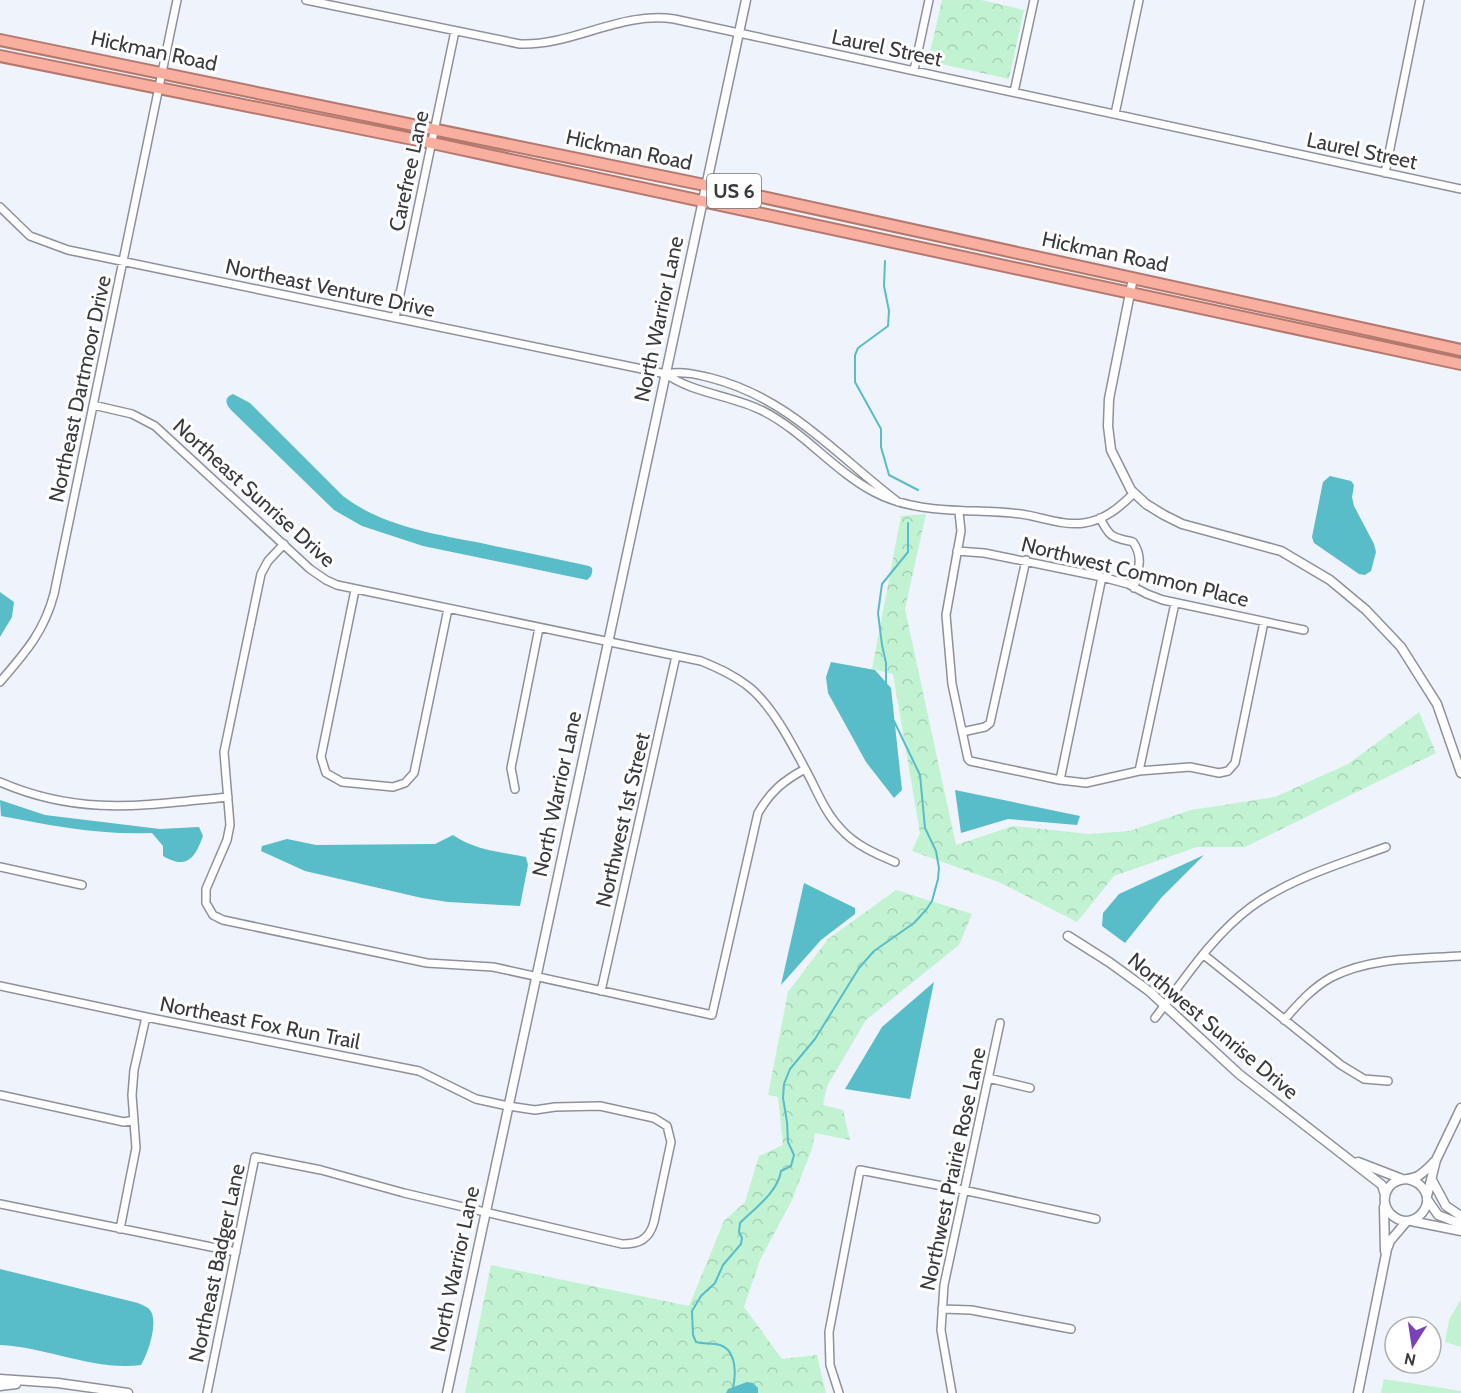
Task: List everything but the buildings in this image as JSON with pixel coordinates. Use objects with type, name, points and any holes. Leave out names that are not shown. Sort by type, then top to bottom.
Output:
[{"type":"highway","name":"Hickman Road","points":[[0,40],[706,186],[1461,350]]},
{"type":"highway","name":"Hickman Road","points":[[0,56],[432,143],[1461,364]]},
{"type":"street","name":"Northeast Dartmoor Drive","points":[[0,682],[36,638],[50,609],[177,0]]},
{"type":"street","name":"Laurel Street","points":[[306,0],[515,44],[533,45],[555,42],[633,19],[661,17],[1461,189]]},
{"type":"street","name":"North Warrior Lane","points":[[447,1393],[746,0]]},
{"type":"street","points":[[914,70],[929,0]]},
{"type":"street","points":[[1014,92],[1034,0]]},
{"type":"street","points":[[1115,114],[1139,0]]},
{"type":"street","points":[[1385,173],[1420,0]]},
{"type":"street","name":"Carefree Lane","points":[[395,318],[455,31]]},
{"type":"street","name":"Northeast Venture Drive","points":[[0,207],[30,236],[68,250],[666,374]]},
{"type":"street","points":[[1133,278],[1109,399],[1108,426],[1111,450],[1134,493],[1164,515],[1182,524],[1281,551],[1330,580],[1366,610],[1401,646],[1437,704],[1461,773]]},
{"type":"street","points":[[666,374],[682,371],[726,382],[773,402],[806,426],[898,502]]},
{"type":"street","points":[[666,374],[679,383],[752,405],[780,420],[857,483],[898,502],[930,509],[959,512],[992,511],[1073,524],[1085,523],[1112,513],[1134,493]]},
{"type":"street","name":"Northeast Sunrise Drive","points":[[93,405],[132,414],[155,426],[326,580],[355,590],[608,642]]},
{"type":"street","points":[[959,512],[961,531],[946,615],[952,684],[970,761],[1060,780],[1086,783],[1139,771],[1190,767],[1219,773],[1228,771],[1235,763],[1264,622]]},
{"type":"street","points":[[1101,518],[1108,534],[1133,543],[1139,551],[1140,562],[1134,588]]},
{"type":"street","points":[[284,544],[264,567],[260,577],[224,752],[230,825],[227,840],[206,890],[206,903],[213,915],[223,921],[427,963],[493,967],[712,1015],[758,813],[769,795],[788,778],[805,769]]},
{"type":"street","name":"Northwest Common Place","points":[[957,551],[1026,560],[1102,577],[1175,603],[1304,630]]},
{"type":"street","points":[[962,732],[985,727],[992,718],[1026,560]]},
{"type":"street","points":[[1060,780],[1102,577]]},
{"type":"street","points":[[355,590],[321,757],[326,773],[342,782],[393,787],[405,783],[414,772],[448,609]]},
{"type":"street","points":[[1139,771],[1175,603]]},
{"type":"street","points":[[515,789],[511,768],[539,628]]},
{"type":"street","points":[[608,642],[701,661],[725,670],[751,688],[772,712],[826,810],[841,830],[850,839],[895,862]]},
{"type":"street","name":"Northwest 1st Street","points":[[601,991],[676,656]]},
{"type":"street","points":[[0,782],[36,796],[108,807],[228,797]]},
{"type":"street","points":[[1155,1018],[1229,926],[1251,907],[1301,879],[1386,847]]},
{"type":"street","points":[[0,867],[82,885]]},
{"type":"street","name":"Northwest Sunrise Drive","points":[[1068,936],[1126,973],[1165,1005],[1239,1074],[1382,1185],[1385,1198]]},
{"type":"street","points":[[1204,955],[1354,1074],[1374,1081],[1388,1081]]},
{"type":"street","points":[[1284,1020],[1306,996],[1331,977],[1346,971],[1387,962],[1461,956]]},
{"type":"street","name":"Northeast Fox Run Trail","points":[[0,986],[419,1071],[476,1099],[508,1106],[535,1110],[600,1106],[654,1118],[667,1126],[671,1142],[654,1222],[651,1232],[645,1239],[634,1244],[622,1244],[485,1211]]},
{"type":"street","points":[[120,1229],[136,1148],[132,1095],[134,1070],[146,1017]]},
{"type":"street","name":"Northwest Prairie Rose Lane","points":[[952,1393],[941,1330],[946,1271],[1000,1023]]},
{"type":"street","points":[[988,1078],[1030,1088]]},
{"type":"street","points":[[0,1095],[124,1122],[134,1120]]},
{"type":"street","points":[[1358,1393],[1390,1241],[1409,1221],[1420,1216],[1425,1210],[1436,1160],[1461,1108]]},
{"type":"street","name":"Northwest Sunrise Drive","points":[[1333,1146],[1372,1169],[1405,1179]]},
{"type":"street","name":"Northeast Badger Lane","points":[[207,1393],[255,1157],[321,1170],[404,1193],[485,1211]]},
{"type":"street","points":[[1385,1257],[1385,1198],[1391,1185],[1420,1175],[1436,1160]]},
{"type":"street","points":[[839,1393],[830,1365],[829,1332],[860,1170],[1096,1219]]},
{"type":"street","points":[[1405,1179],[1420,1184],[1438,1215],[1461,1224]]},
{"type":"street","points":[[1432,1180],[1446,1206],[1461,1216]]},
{"type":"street","points":[[1385,1198],[1389,1213],[1400,1221],[1461,1232]]},
{"type":"street","points":[[0,1204],[236,1252]]},
{"type":"street","points":[[942,1309],[971,1310],[1071,1329]]},
{"type":"street","points":[[0,1379],[128,1393]]},
{"type":"street","points":[[0,1386],[43,1382]]},
{"type":"green space","points":[[942,0],[981,0],[1024,10],[1009,79],[928,61]]},
{"type":"green space","points":[[926,514],[905,609],[956,845],[1013,826],[1089,834],[1129,831],[1191,810],[1275,797],[1348,764],[1419,712],[1436,753],[1245,847],[1197,847],[1114,876],[1077,922],[1001,883],[912,851],[920,833],[893,674],[872,669],[901,516]]},
{"type":"green space","points":[[896,890],[972,914],[959,945],[866,1020],[827,1086],[823,1105],[843,1110],[850,1140],[815,1133],[812,1149],[791,1202],[760,1260],[744,1307],[782,1359],[817,1355],[826,1393],[465,1393],[491,1265],[689,1306],[724,1221],[745,1202],[759,1156],[783,1145],[778,1097],[768,1095],[788,992],[828,939]]},
{"type":"green space","points":[[1461,1299],[1461,1347],[1445,1342],[1449,1320]]},
{"type":"green space","points":[[1384,1379],[1461,1391],[1461,1393],[1381,1393]]},
{"type":"water","points":[[233,394],[250,403],[343,496],[374,515],[427,532],[589,566],[592,568],[591,575],[587,580],[423,546],[362,526],[334,510],[232,411],[226,402]]},
{"type":"water","points":[[1330,476],[1351,481],[1354,485],[1352,497],[1354,506],[1376,552],[1371,571],[1365,575],[1359,574],[1314,543],[1312,537],[1323,482]]},
{"type":"water","points":[[0,592],[14,602],[12,617],[0,637]]},
{"type":"water","points":[[831,662],[875,670],[891,688],[902,790],[894,798],[866,762],[828,693],[826,677]]},
{"type":"water","points":[[955,790],[1080,816],[1077,825],[1008,819],[961,833]]},
{"type":"water","points":[[0,800],[45,815],[160,829],[199,827],[203,836],[193,856],[184,862],[178,862],[163,856],[163,846],[152,833],[94,831],[1,816]]},
{"type":"water","points":[[453,835],[479,847],[526,857],[528,865],[520,906],[448,902],[422,898],[305,871],[261,851],[262,846],[287,839],[316,845],[435,844]]},
{"type":"water","points":[[1204,855],[1161,898],[1125,943],[1102,926],[1103,913],[1119,894]]},
{"type":"water","points":[[804,883],[855,908],[855,914],[821,940],[781,985]]},
{"type":"water","points":[[934,982],[910,1099],[845,1089],[882,1027]]},
{"type":"water","points":[[0,1269],[138,1303],[148,1308],[152,1315],[153,1329],[147,1353],[141,1365],[106,1365],[0,1345]]},
{"type":"water","points":[[747,1382],[753,1383],[758,1388],[758,1393],[726,1393],[728,1389]]},
{"type":"waterway","points":[[885,261],[884,286],[889,311],[888,326],[858,348],[855,355],[855,382],[881,429],[881,447],[889,475],[918,490]]},
{"type":"waterway","points":[[886,683],[886,663],[878,613],[882,584],[908,552],[908,523]]},
{"type":"waterway","points":[[732,1393],[735,1373],[733,1359],[726,1348],[720,1345],[696,1342],[693,1335],[692,1311],[701,1296],[715,1283],[723,1265],[741,1244],[740,1223],[770,1193],[781,1171],[791,1166],[794,1155],[788,1142],[783,1098],[784,1084],[790,1069],[815,1039],[859,968],[874,951],[914,923],[926,910],[932,901],[938,879],[936,851],[925,828],[920,775],[894,721]]}]
